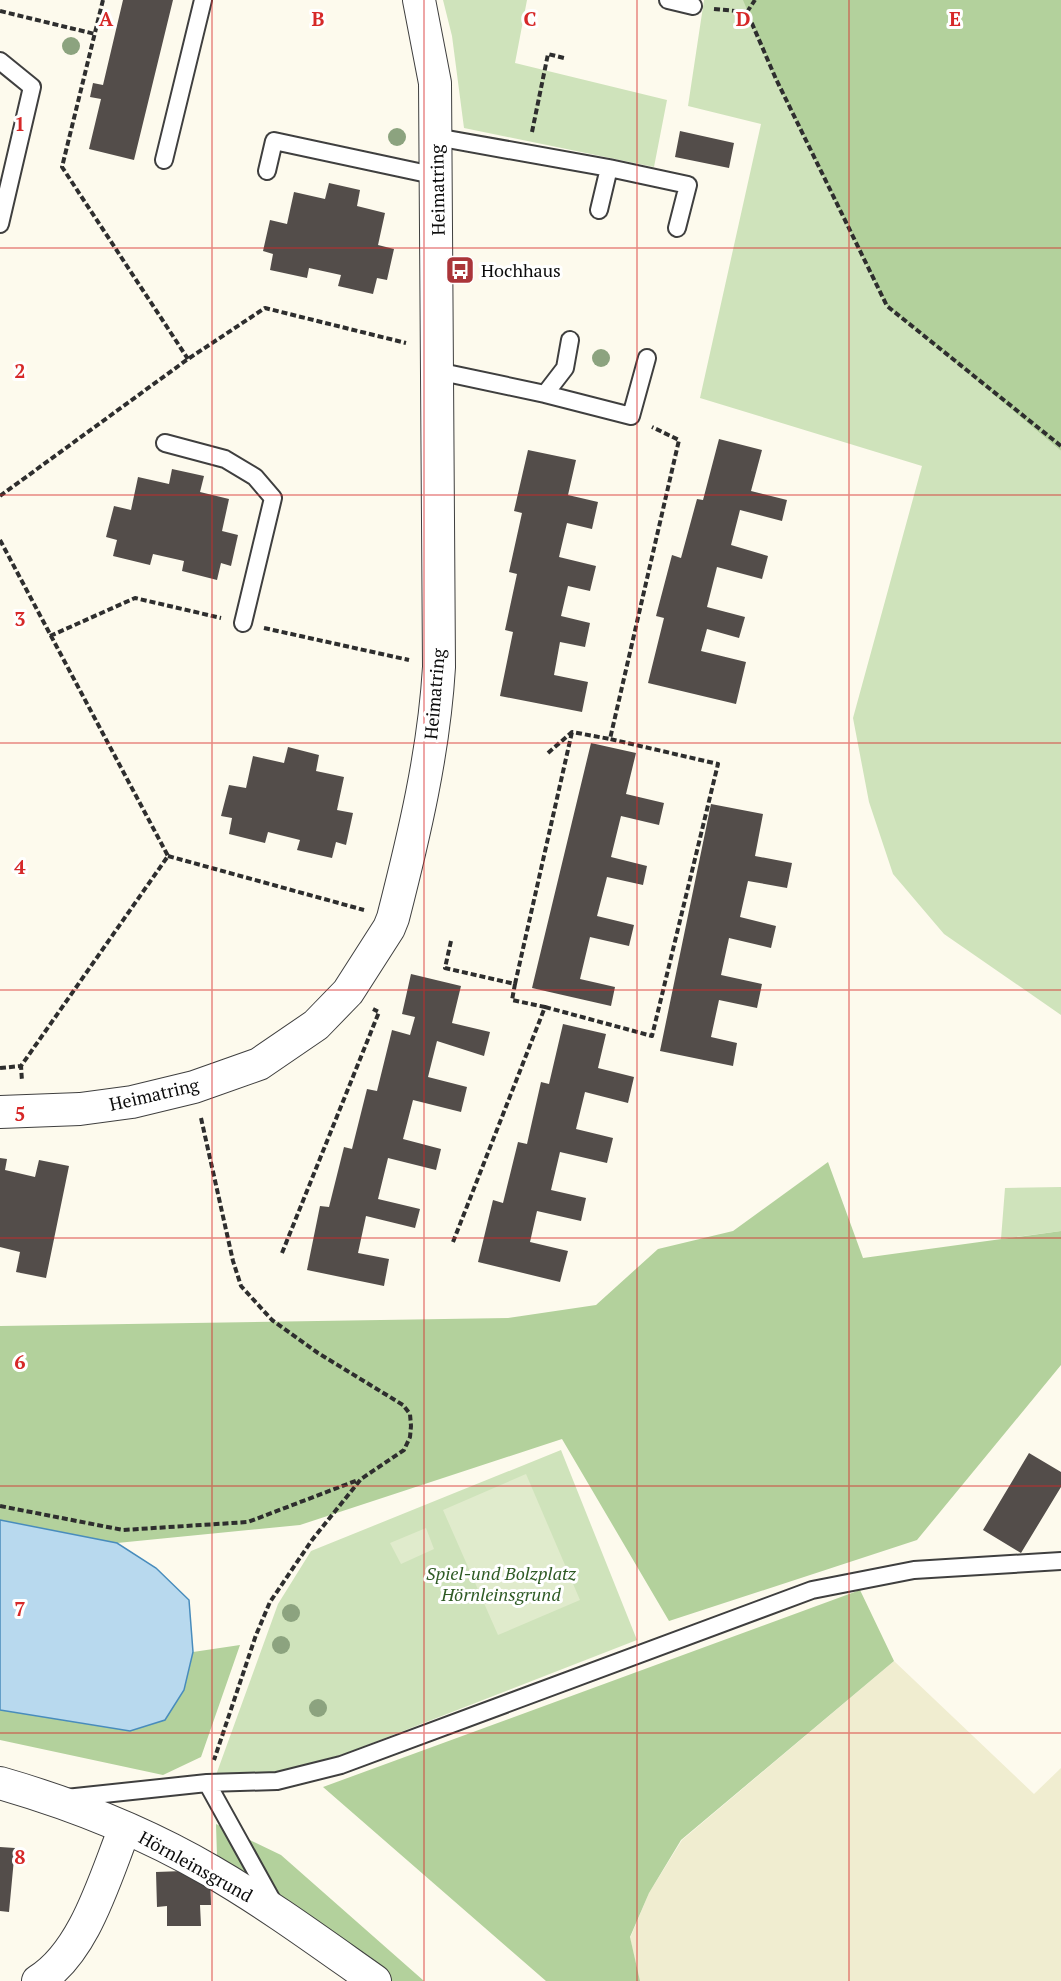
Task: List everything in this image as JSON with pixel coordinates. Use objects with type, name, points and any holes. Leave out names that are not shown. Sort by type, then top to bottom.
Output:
[{"type":"street","name":"Heimatring","points":[[12,1112],[80,1109],[132,1102],[194,1087],[259,1064],[316,1025],[348,992],[393,918],[413,838],[436,714],[439,667],[435,83],[419,0]]},
{"type":"street","name":"Hörnleinsgrund","points":[[0,1783],[54,1799],[125,1828],[210,1870],[279,1914],[375,1981]]},
{"type":"street","points":[[38,1981],[50,1974],[83,1932],[125,1828]]},
{"type":"lane","points":[[164,160],[203,0]]},
{"type":"lane","points":[[668,0],[693,6]]},
{"type":"lane","points":[[0,61],[32,87],[0,224]]},
{"type":"lane","points":[[436,137],[609,168],[688,185],[677,228]]},
{"type":"lane","points":[[267,171],[274,141],[437,176]]},
{"type":"lane","points":[[599,210],[609,168]]},
{"type":"lane","points":[[545,394],[565,368],[570,340]]},
{"type":"lane","points":[[437,361],[545,394],[631,416],[647,358]]},
{"type":"lane","points":[[165,443],[225,459],[255,477],[273,498],[243,623]]},
{"type":"lane","points":[[54,1799],[207,1783],[277,1781],[341,1764],[812,1590],[914,1570],[1061,1561]]},
{"type":"lane","points":[[207,1783],[279,1914]]},
{"type":"path","points":[[103,0],[62,167],[188,359]]},
{"type":"path","points":[[747,12],[755,0]]},
{"type":"path","points":[[693,6],[747,12]]},
{"type":"path","points":[[0,11],[95,34]]},
{"type":"path","points":[[747,12],[776,79],[888,306],[1061,446]]},
{"type":"path","points":[[528,153],[548,54],[564,58]]},
{"type":"path","points":[[0,496],[188,359],[266,308],[437,361]]},
{"type":"path","points":[[610,740],[679,440],[631,416]]},
{"type":"path","points":[[0,540],[168,856],[393,918]]},
{"type":"path","points":[[573,732],[718,764],[652,1036],[512,1000],[573,732]]},
{"type":"path","points":[[548,753],[573,732]]},
{"type":"path","points":[[12,1112],[21,1066],[168,856]]},
{"type":"path","points":[[451,941],[445,968],[515,984]]},
{"type":"path","points":[[282,1253],[379,1012],[348,992]]},
{"type":"path","points":[[453,1242],[545,1007]]},
{"type":"path","points":[[0,1068],[21,1066]]},
{"type":"path","points":[[0,1506],[123,1530],[248,1522],[361,1479],[404,1450],[410,1437],[410,1414],[403,1405],[318,1353],[272,1320],[241,1287],[232,1261],[194,1087]]},
{"type":"path","points":[[207,1783],[256,1635],[270,1602],[312,1540],[361,1479]]},
{"type":"shaded area","points":[[894,1661],[1034,1794],[1061,1768],[1061,1981],[640,1981],[630,1938],[649,1893],[682,1840]]},
{"type":"green space","points":[[443,0],[527,0],[515,63],[667,100],[654,167],[464,128],[452,36]]},
{"type":"green space","points":[[704,0],[747,0],[776,79],[887,306],[1061,451],[1061,1015],[944,934],[893,874],[869,802],[853,718],[922,466],[700,398],[761,124],[688,106]]},
{"type":"green space","points":[[743,0],[1061,0],[1061,451],[887,306],[776,79]]},
{"type":"green space","points":[[828,1162],[863,1258],[1061,1231],[1061,1365],[917,1540],[669,1621],[562,1439],[300,1525],[117,1543],[0,1520],[0,1326],[508,1318],[596,1305],[658,1249],[733,1231]]},
{"type":"green space","points":[[1061,1187],[1061,1231],[1001,1239],[1005,1188]]},
{"type":"green space","name":"Spiel-und Bolzplatz Hörnleinsgrund","points":[[561,1450],[637,1640],[344,1754],[275,1773],[216,1775],[278,1604],[311,1551]]},
{"type":"green space","points":[[526,1474],[580,1600],[498,1635],[443,1510]]},
{"type":"green space","points":[[426,1528],[434,1549],[401,1564],[390,1543]]},
{"type":"green space","points":[[860,1590],[894,1661],[681,1840],[649,1893],[630,1937],[640,1981],[546,1981],[323,1787]]},
{"type":"green space","points":[[240,1645],[201,1757],[163,1775],[0,1740],[0,1710],[130,1731],[165,1720],[184,1690],[193,1652]]},
{"type":"green space","points":[[216,1824],[281,1855],[424,1981],[378,1981],[320,1924],[217,1856]]},
{"type":"water","points":[[0,1520],[117,1543],[156,1568],[189,1600],[193,1652],[184,1690],[165,1720],[130,1731],[0,1710]]},
{"type":"building","points":[[123,0],[173,0],[134,160],[89,149],[101,99],[90,97],[93,83],[103,85]]},
{"type":"building","points":[[680,131],[734,143],[729,168],[675,157]]},
{"type":"building","points":[[329,183],[360,190],[357,206],[385,213],[378,245],[394,249],[387,280],[377,278],[373,294],[338,286],[341,275],[309,268],[307,278],[270,270],[273,254],[263,251],[270,220],[287,224],[294,192],[325,199]]},
{"type":"building","points":[[719,439],[762,450],[751,491],[787,500],[782,521],[740,510],[731,545],[768,556],[762,579],[717,567],[707,607],[745,617],[739,638],[707,629],[701,651],[746,662],[736,704],[648,683],[664,618],[656,616],[672,555],[681,558],[697,499],[703,500]]},
{"type":"building","points":[[528,450],[576,460],[568,495],[598,502],[592,529],[567,523],[559,557],[596,566],[590,591],[568,586],[561,616],[590,623],[585,647],[560,642],[554,675],[588,682],[582,712],[500,696],[513,632],[505,630],[517,574],[509,572],[522,513],[514,511]]},
{"type":"building","points":[[172,469],[204,476],[200,492],[229,499],[222,531],[238,535],[231,566],[221,563],[217,580],[182,571],[184,561],[153,554],[150,565],[113,556],[117,540],[106,537],[114,506],[131,510],[138,477],[169,484]]},
{"type":"building","points":[[591,743],[636,753],[626,794],[664,803],[659,825],[621,816],[611,857],[647,866],[643,885],[607,877],[597,916],[634,925],[629,946],[590,937],[580,979],[615,987],[611,1006],[532,988]]},
{"type":"building","points":[[288,747],[319,755],[316,771],[344,777],[337,810],[353,813],[346,845],[336,842],[332,858],[297,850],[300,840],[268,832],[265,843],[229,834],[232,818],[221,816],[229,785],[246,788],[253,756],[284,763]]},
{"type":"building","points":[[711,804],[763,814],[755,856],[792,863],[787,888],[748,881],[740,917],[776,926],[771,948],[729,938],[721,975],[762,984],[757,1008],[719,1000],[711,1037],[737,1043],[733,1066],[660,1051]]},
{"type":"building","points":[[411,974],[461,986],[452,1023],[490,1032],[484,1056],[437,1041],[428,1077],[467,1087],[461,1112],[413,1100],[403,1139],[441,1149],[436,1170],[388,1158],[378,1199],[420,1209],[415,1228],[366,1216],[358,1253],[389,1259],[384,1286],[307,1270],[320,1206],[329,1207],[344,1147],[352,1149],[367,1089],[377,1091],[392,1030],[410,1035],[415,1017],[402,1014]]},
{"type":"building","points":[[563,1024],[606,1034],[598,1068],[634,1077],[628,1103],[585,1092],[576,1129],[613,1138],[607,1163],[560,1152],[551,1190],[586,1198],[581,1221],[537,1211],[530,1242],[568,1251],[560,1282],[478,1262],[493,1200],[503,1203],[518,1142],[527,1144],[541,1082],[549,1084]]},
{"type":"building","points":[[0,1158],[7,1159],[5,1170],[35,1177],[39,1160],[69,1166],[46,1278],[16,1272],[20,1252],[0,1247]]},
{"type":"building","points":[[1029,1453],[1061,1472],[1061,1487],[1021,1553],[983,1530]]},
{"type":"building","points":[[0,1847],[15,1848],[9,1912],[0,1911]]},
{"type":"building","points":[[210,1870],[211,1905],[200,1905],[201,1926],[167,1926],[167,1906],[157,1907],[156,1872]]},
{"type":"place","name":"Hochhaus","points":[[460,270]]}]
